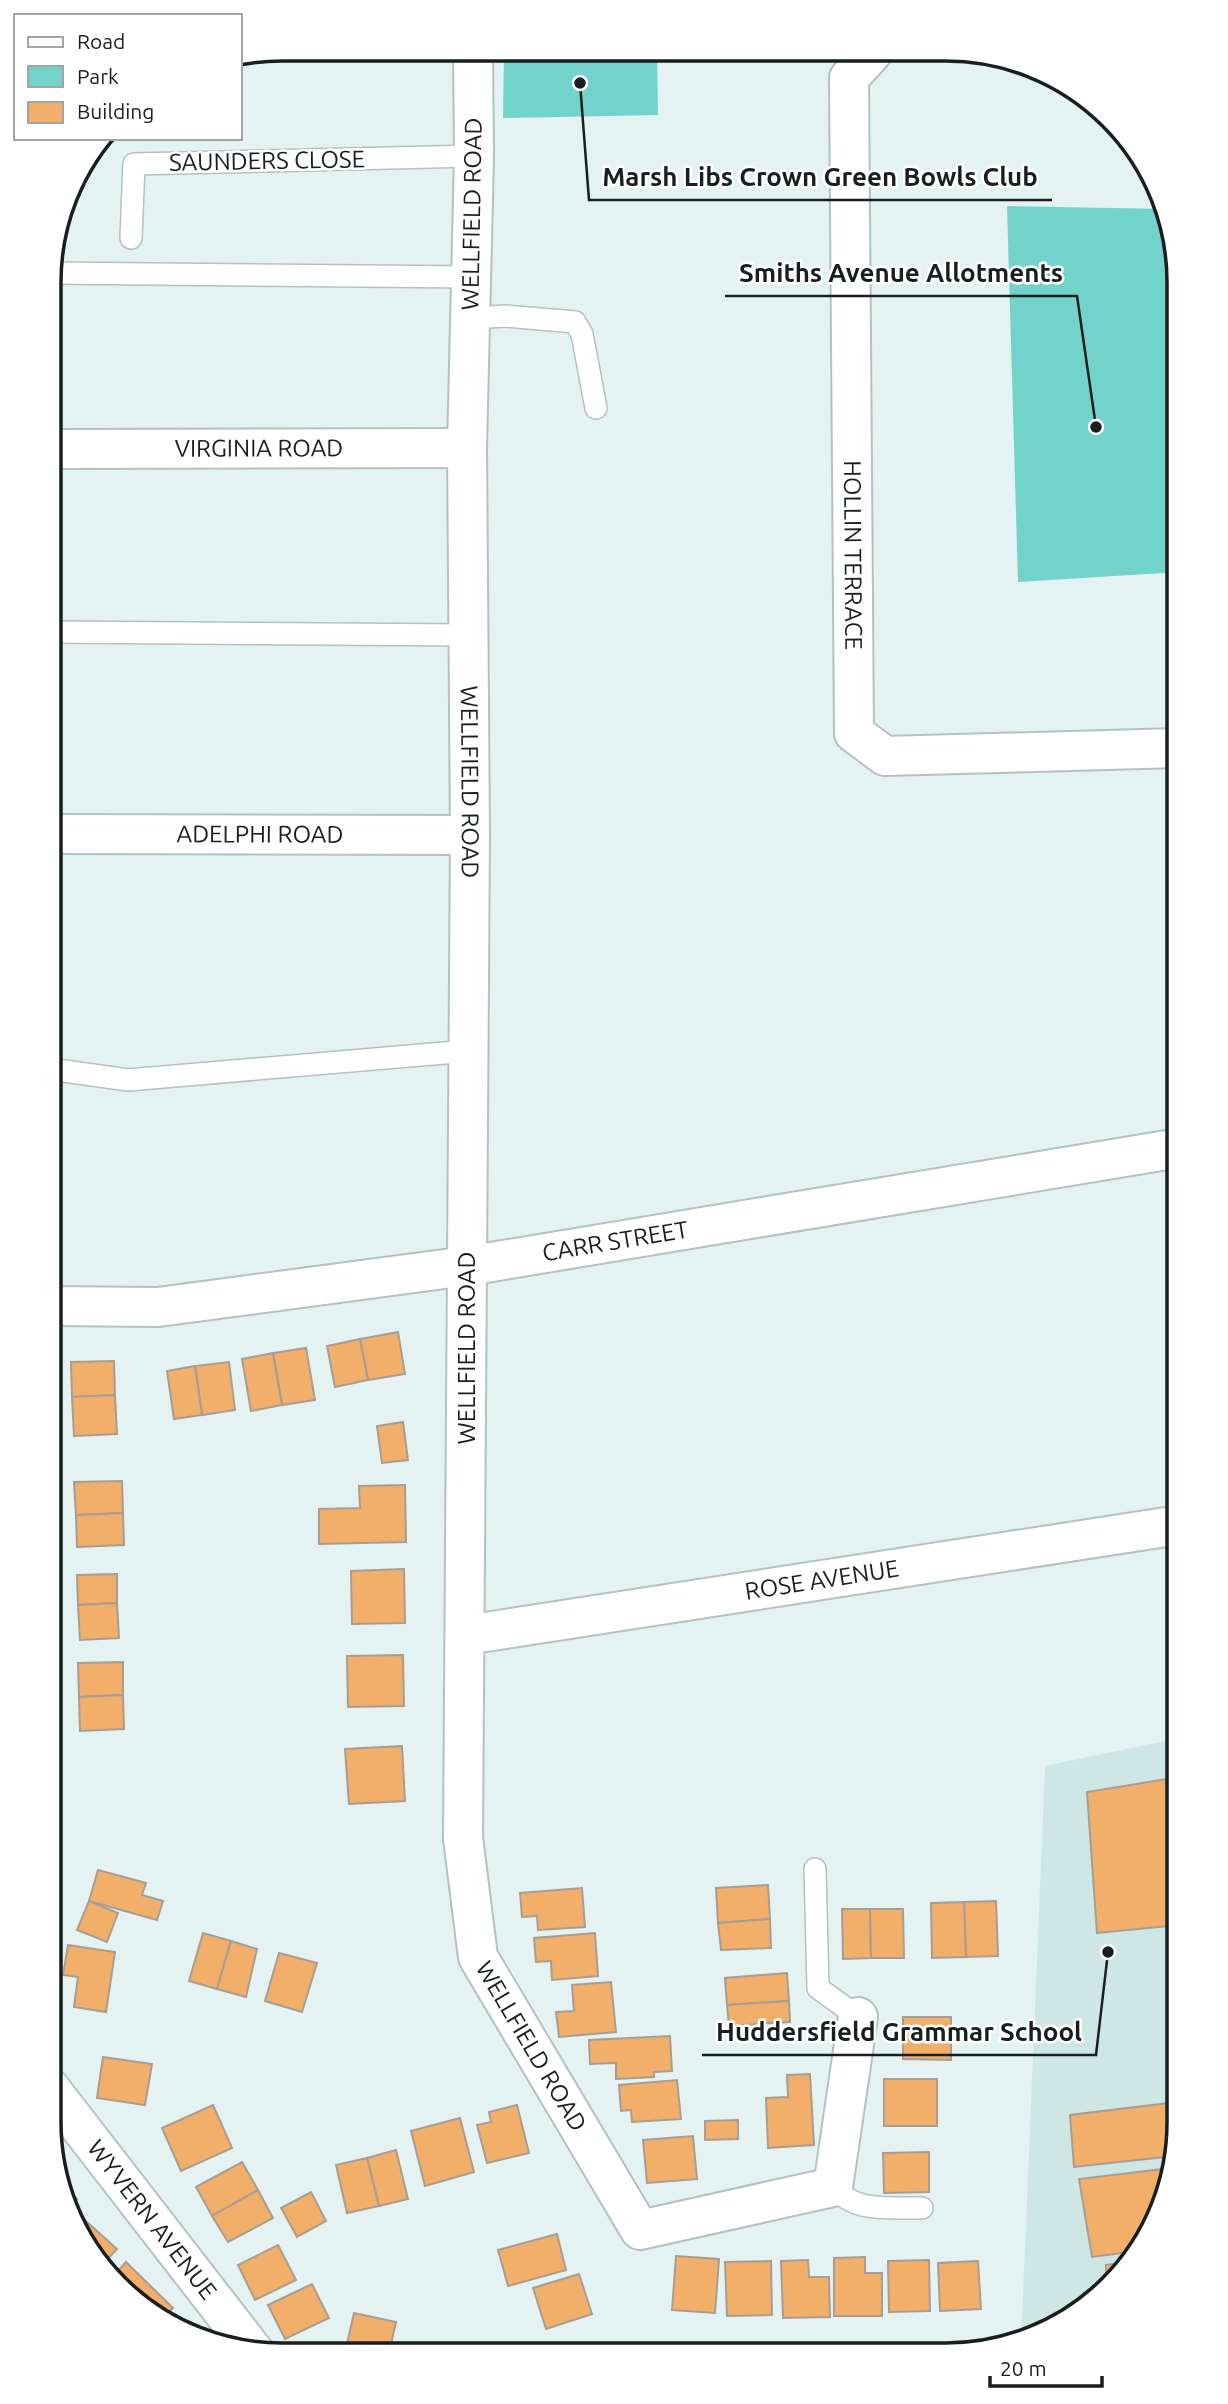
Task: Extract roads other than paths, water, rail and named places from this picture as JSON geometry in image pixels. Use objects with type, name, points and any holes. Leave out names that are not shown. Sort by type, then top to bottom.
[{"type":"street","name":"WELLFIELD ROAD","points":[[473,61],[474,156],[467,448],[470,835],[463,1838],[478,1956],[640,2230],[833,2188]]},
{"type":"street","name":"HOLLIN TERRACE","points":[[865,61],[849,78],[854,733],[885,756],[1167,748]]},
{"type":"street","name":"VIRGINIA ROAD","points":[[62,449],[467,448]]},
{"type":"street","name":"ADELPHI ROAD","points":[[62,834],[470,835]]},
{"type":"street","name":"CARR STREET","points":[[61,1306],[158,1307],[467,1266],[1167,1150]]},
{"type":"street","name":"ROSE AVENUE","points":[[466,1635],[1166,1527]]},
{"type":"street","points":[[833,2188],[858,2017]]},
{"type":"street","name":"WYVERN AVENUE","points":[[61,2103],[245,2340]]},
{"type":"lane","name":"SAUNDERS CLOSE","points":[[131,238],[134,164],[474,156]]},
{"type":"lane","points":[[62,273],[471,277]]},
{"type":"lane","points":[[470,318],[506,316],[575,322],[582,334],[596,408]]},
{"type":"lane","points":[[62,632],[468,635]]},
{"type":"lane","points":[[62,1071],[128,1080],[468,1051]]},
{"type":"lane","points":[[815,1869],[818,1988],[858,2017]]},
{"type":"lane","points":[[833,2188],[852,2204],[867,2207],[922,2208]]},
{"type":"place","name":"Marsh Libs Crown Green Bowls Club","points":[[580,83]]},
{"type":"place","name":"Smiths Avenue Allotments","points":[[1096,427]]},
{"type":"place","name":"Huddersfield Grammar School","points":[[1108,1952]]}]
